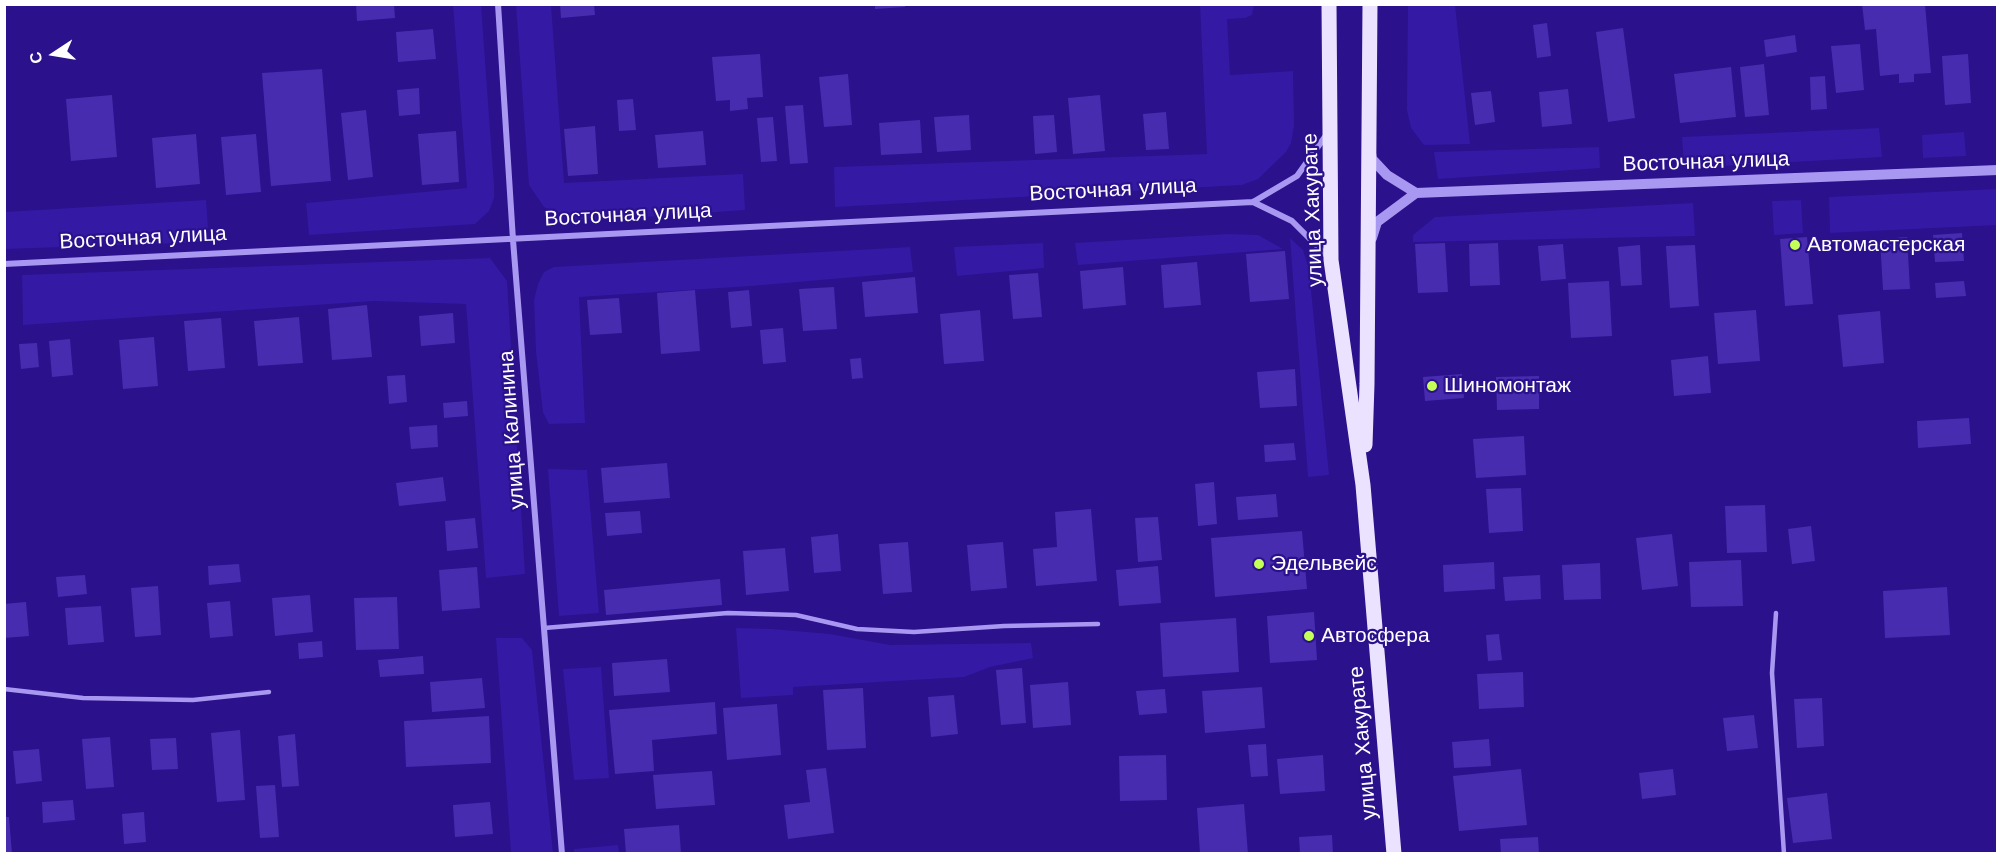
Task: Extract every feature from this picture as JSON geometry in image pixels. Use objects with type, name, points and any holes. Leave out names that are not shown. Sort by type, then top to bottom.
[{"type":"main road","name":"улица Хакурате","points":[[1329,4],[1331,260],[1363,485],[1394,854]]},
{"type":"main road","name":"улица Хакурате","points":[[1363,485],[1367,384],[1370,4]]},
{"type":"street","name":"улица Калинина","points":[[498,4],[513,240],[562,854]]},
{"type":"street","points":[[1253,202],[1297,176],[1331,129]]},
{"type":"street","points":[[1368,132],[1372,159],[1387,175],[1416,193],[1377,222],[1368,257]]},
{"type":"street","name":"Восточная улица","points":[[1416,193],[1998,170]]},
{"type":"street","name":"Восточная улица","points":[[4,264],[1253,202]]},
{"type":"street","points":[[1253,202],[1292,221],[1331,260]]},
{"type":"lane","points":[[544,628],[728,613],[796,615],[857,629],[914,632],[1004,626],[1098,624]]},
{"type":"lane","points":[[1776,613],[1772,673],[1784,854]]},
{"type":"lane","points":[[4,689],[83,698],[193,700],[269,692]]},
{"type":"shaded area","points":[[453,5],[481,5],[494,185],[494,198],[489,211],[475,224],[309,235],[306,203],[467,188]]},
{"type":"shaded area","points":[[516,5],[551,5],[564,183],[743,174],[745,210],[571,222],[544,207],[529,185]]},
{"type":"shaded area","points":[[1200,5],[1254,5],[1252,15],[1245,18],[1227,19],[1230,75],[1293,71],[1294,126],[1291,143],[1286,152],[1258,179],[1242,185],[835,207],[834,167],[1207,154]]},
{"type":"shaded area","points":[[1408,5],[1455,5],[1470,144],[1424,145],[1411,128],[1407,110]]},
{"type":"shaded area","points":[[1879,128],[1882,157],[1684,168],[1682,137]]},
{"type":"shaded area","points":[[1964,132],[1966,156],[1923,158],[1922,135]]},
{"type":"shaded area","points":[[1599,147],[1600,168],[1438,179],[1434,152]]},
{"type":"shaded area","points":[[1997,189],[1997,225],[1830,233],[1829,197]]},
{"type":"shaded area","points":[[206,200],[209,242],[5,249],[5,212]]},
{"type":"shaded area","points":[[1801,200],[1803,233],[1774,235],[1772,201]]},
{"type":"shaded area","points":[[1693,203],[1695,236],[1413,242],[1413,235],[1435,217]]},
{"type":"shaded area","points":[[1227,234],[1258,235],[1283,249],[1078,265],[1075,243]]},
{"type":"shaded area","points":[[1290,238],[1303,250],[1309,269],[1329,475],[1308,477]]},
{"type":"shaded area","points":[[1043,243],[1044,268],[957,276],[954,247]]},
{"type":"shaded area","points":[[910,247],[913,272],[751,286],[579,297],[585,423],[549,424],[543,412],[536,352],[534,300],[544,272],[554,267]]},
{"type":"shaded area","points":[[490,258],[507,281],[525,574],[486,578],[466,304],[374,301],[23,325],[22,275]]},
{"type":"shaded area","points":[[548,469],[587,470],[599,613],[559,616]]},
{"type":"shaded area","points":[[736,628],[830,634],[890,645],[1031,643],[1033,658],[990,667],[964,677],[793,687],[793,695],[741,698]]},
{"type":"shaded area","points":[[496,638],[522,638],[532,650],[553,853],[511,853]]},
{"type":"shaded area","points":[[601,667],[609,778],[574,780],[563,669]]},
{"type":"shaded area","points":[[618,845],[619,853],[574,853],[574,849]]},
{"type":"building","points":[[356,4],[394,4],[395,18],[357,21]]},
{"type":"building","points":[[560,4],[594,4],[595,15],[561,18]]},
{"type":"building","points":[[875,4],[905,4],[905,7],[875,9]]},
{"type":"building","points":[[1862,4],[1925,4],[1931,73],[1914,74],[1914,82],[1899,83],[1899,74],[1880,76],[1876,29],[1865,30]]},
{"type":"building","points":[[1547,23],[1551,56],[1537,58],[1533,25]]},
{"type":"building","points":[[1623,28],[1635,118],[1608,122],[1596,32]]},
{"type":"building","points":[[433,29],[436,59],[398,62],[396,32]]},
{"type":"building","points":[[1795,35],[1797,52],[1766,57],[1764,40]]},
{"type":"building","points":[[1860,44],[1864,90],[1836,93],[1831,46]]},
{"type":"building","points":[[760,54],[763,97],[747,98],[748,109],[730,111],[730,100],[716,101],[712,57]]},
{"type":"building","points":[[1968,54],[1971,103],[1945,105],[1942,56]]},
{"type":"building","points":[[1764,64],[1769,115],[1745,117],[1740,67]]},
{"type":"building","points":[[1731,67],[1736,117],[1680,123],[1674,74]]},
{"type":"building","points":[[322,69],[331,181],[271,186],[262,73]]},
{"type":"building","points":[[848,74],[852,125],[824,127],[819,77]]},
{"type":"building","points":[[1825,76],[1827,109],[1811,110],[1810,77]]},
{"type":"building","points":[[419,88],[420,114],[399,116],[397,90]]},
{"type":"building","points":[[1568,89],[1572,124],[1542,127],[1539,92]]},
{"type":"building","points":[[1491,91],[1495,122],[1475,125],[1471,93]]},
{"type":"building","points":[[112,95],[117,157],[71,161],[66,99]]},
{"type":"building","points":[[1100,95],[1105,151],[1073,154],[1068,98]]},
{"type":"building","points":[[633,99],[636,130],[619,131],[617,100]]},
{"type":"building","points":[[803,105],[808,163],[790,164],[785,106]]},
{"type":"building","points":[[366,110],[373,177],[348,180],[341,113]]},
{"type":"building","points":[[1166,112],[1169,149],[1146,150],[1143,114]]},
{"type":"building","points":[[969,115],[971,150],[937,152],[934,117]]},
{"type":"building","points":[[1054,115],[1057,152],[1035,154],[1033,116]]},
{"type":"building","points":[[773,117],[777,161],[761,162],[757,118]]},
{"type":"building","points":[[920,120],[922,153],[881,155],[879,123]]},
{"type":"building","points":[[595,126],[598,174],[568,176],[564,129]]},
{"type":"building","points":[[456,131],[459,182],[422,185],[418,134]]},
{"type":"building","points":[[703,131],[706,165],[658,168],[655,135]]},
{"type":"building","points":[[196,134],[200,184],[156,188],[152,138]]},
{"type":"building","points":[[256,134],[261,192],[226,195],[221,137]]},
{"type":"building","points":[[1962,233],[1964,261],[1935,262],[1933,235]]},
{"type":"building","points":[[1807,237],[1813,304],[1785,306],[1780,239]]},
{"type":"building","points":[[1907,237],[1910,289],[1883,290],[1880,239]]},
{"type":"building","points":[[1445,243],[1448,292],[1418,293],[1415,244]]},
{"type":"building","points":[[1498,243],[1500,285],[1470,286],[1469,244]]},
{"type":"building","points":[[1563,244],[1566,279],[1541,281],[1538,246]]},
{"type":"building","points":[[1640,245],[1642,285],[1621,286],[1618,247]]},
{"type":"building","points":[[1695,245],[1699,306],[1670,308],[1666,246]]},
{"type":"building","points":[[1285,251],[1289,299],[1250,302],[1246,254]]},
{"type":"building","points":[[1197,262],[1201,305],[1164,308],[1161,265]]},
{"type":"building","points":[[1123,267],[1126,305],[1083,309],[1080,271]]},
{"type":"building","points":[[1038,273],[1042,317],[1013,319],[1009,275]]},
{"type":"building","points":[[915,277],[918,313],[865,317],[862,282]]},
{"type":"building","points":[[1609,281],[1612,336],[1571,338],[1568,283]]},
{"type":"building","points":[[1964,281],[1966,296],[1936,298],[1935,283]]},
{"type":"building","points":[[834,287],[837,329],[803,331],[799,289]]},
{"type":"building","points":[[695,290],[700,351],[661,354],[657,293]]},
{"type":"building","points":[[749,290],[752,326],[731,328],[728,292]]},
{"type":"building","points":[[619,298],[622,333],[590,335],[587,300]]},
{"type":"building","points":[[367,305],[372,357],[332,360],[328,309]]},
{"type":"building","points":[[980,310],[984,361],[944,364],[940,314]]},
{"type":"building","points":[[1756,310],[1760,361],[1718,364],[1714,313]]},
{"type":"building","points":[[1880,311],[1884,363],[1843,367],[1838,315]]},
{"type":"building","points":[[453,313],[455,343],[421,346],[419,316]]},
{"type":"building","points":[[299,317],[303,363],[258,366],[254,321]]},
{"type":"building","points":[[221,318],[225,368],[188,371],[184,321]]},
{"type":"building","points":[[783,328],[786,362],[763,364],[760,330]]},
{"type":"building","points":[[154,337],[158,386],[123,389],[119,340]]},
{"type":"building","points":[[70,339],[73,375],[52,377],[49,341]]},
{"type":"building","points":[[37,343],[39,367],[21,369],[19,344]]},
{"type":"building","points":[[1708,356],[1711,393],[1674,396],[1671,360]]},
{"type":"building","points":[[861,358],[863,378],[852,379],[850,359]]},
{"type":"building","points":[[1295,369],[1297,406],[1260,408],[1257,372]]},
{"type":"building","points":[[1462,374],[1464,398],[1425,401],[1423,377]]},
{"type":"building","points":[[405,375],[407,402],[389,404],[387,376]]},
{"type":"building","points":[[1539,376],[1539,409],[1497,410],[1496,377]]},
{"type":"building","points":[[467,401],[468,416],[444,418],[443,403]]},
{"type":"building","points":[[1969,418],[1971,444],[1918,448],[1917,421]]},
{"type":"building","points":[[437,425],[438,447],[411,449],[409,427]]},
{"type":"building","points":[[1524,436],[1526,475],[1476,478],[1473,439]]},
{"type":"building","points":[[1294,443],[1296,460],[1265,462],[1264,445]]},
{"type":"building","points":[[667,463],[670,498],[604,503],[601,468]]},
{"type":"building","points":[[443,477],[446,501],[399,506],[396,483]]},
{"type":"building","points":[[1214,482],[1217,524],[1198,526],[1195,484]]},
{"type":"building","points":[[1521,488],[1523,531],[1489,533],[1486,489]]},
{"type":"building","points":[[1276,494],[1278,517],[1238,520],[1236,497]]},
{"type":"building","points":[[1765,505],[1767,552],[1727,553],[1725,506]]},
{"type":"building","points":[[1091,509],[1097,581],[1036,586],[1033,549],[1057,547],[1055,512]]},
{"type":"building","points":[[640,511],[642,533],[607,536],[605,513]]},
{"type":"building","points":[[1158,517],[1162,560],[1138,562],[1135,518]]},
{"type":"building","points":[[475,518],[478,548],[447,551],[445,521]]},
{"type":"building","points":[[1811,526],[1815,561],[1792,564],[1788,529]]},
{"type":"building","name":"Эдельвейс","points":[[1302,531],[1307,589],[1215,597],[1211,538]]},
{"type":"building","points":[[838,534],[841,571],[814,573],[811,537]]},
{"type":"building","points":[[1672,534],[1678,586],[1642,590],[1636,538]]},
{"type":"building","points":[[908,542],[912,592],[883,594],[879,544]]},
{"type":"building","points":[[1003,542],[1007,588],[971,591],[967,545]]},
{"type":"building","points":[[785,548],[789,591],[746,595],[743,551]]},
{"type":"building","points":[[1741,560],[1743,606],[1691,607],[1689,562]]},
{"type":"building","points":[[1494,562],[1495,589],[1444,592],[1443,565]]},
{"type":"building","points":[[1600,563],[1601,599],[1564,600],[1562,565]]},
{"type":"building","points":[[239,564],[241,582],[209,585],[208,566]]},
{"type":"building","points":[[1158,566],[1161,603],[1119,606],[1116,570]]},
{"type":"building","points":[[477,567],[480,608],[442,611],[439,570]]},
{"type":"building","points":[[85,575],[87,594],[58,597],[56,577]]},
{"type":"building","points":[[1540,575],[1541,599],[1505,601],[1503,577]]},
{"type":"building","points":[[720,579],[722,605],[606,615],[604,590]]},
{"type":"building","points":[[158,586],[161,635],[135,637],[131,588]]},
{"type":"building","points":[[1947,587],[1950,635],[1885,638],[1883,591]]},
{"type":"building","points":[[310,595],[313,632],[275,636],[272,598]]},
{"type":"building","points":[[397,597],[399,649],[356,650],[354,598]]},
{"type":"building","points":[[230,601],[233,636],[210,638],[207,603]]},
{"type":"building","points":[[26,602],[29,636],[4,638],[4,604]]},
{"type":"building","points":[[101,606],[104,642],[68,645],[65,608]]},
{"type":"building","points":[[1314,612],[1317,660],[1270,663],[1267,616]]},
{"type":"building","points":[[1236,618],[1239,672],[1163,677],[1160,623]]},
{"type":"building","points":[[1499,634],[1502,660],[1488,661],[1486,635]]},
{"type":"building","points":[[322,641],[323,657],[299,659],[298,643]]},
{"type":"building","points":[[423,656],[424,674],[380,677],[378,660]]},
{"type":"building","points":[[667,659],[670,692],[614,696],[612,663]]},
{"type":"building","points":[[1022,668],[1026,723],[1001,725],[996,670]]},
{"type":"building","points":[[1523,672],[1524,707],[1479,709],[1477,674]]},
{"type":"building","points":[[482,678],[485,708],[432,712],[430,682]]},
{"type":"building","points":[[1068,682],[1071,725],[1033,728],[1030,685]]},
{"type":"building","points":[[1262,687],[1265,728],[1205,733],[1202,691]]},
{"type":"building","points":[[863,688],[866,748],[827,750],[823,690]]},
{"type":"building","points":[[1165,689],[1167,713],[1139,715],[1136,691]]},
{"type":"building","points":[[954,695],[958,734],[931,737],[928,697]]},
{"type":"building","points":[[1822,698],[1824,746],[1797,748],[1794,699]]},
{"type":"building","points":[[715,702],[717,734],[652,740],[654,771],[615,774],[609,710]]},
{"type":"building","points":[[777,704],[781,755],[727,760],[723,708]]},
{"type":"building","points":[[1754,715],[1758,748],[1727,751],[1723,718]]},
{"type":"building","points":[[489,716],[491,763],[406,767],[404,721]]},
{"type":"building","points":[[240,730],[245,800],[217,802],[211,733]]},
{"type":"building","points":[[295,734],[299,786],[282,787],[278,736]]},
{"type":"building","points":[[110,737],[114,787],[86,789],[82,739]]},
{"type":"building","points":[[176,738],[178,769],[152,770],[150,739]]},
{"type":"building","points":[[1489,739],[1491,766],[1454,768],[1452,742]]},
{"type":"building","points":[[1266,744],[1268,776],[1251,777],[1248,745]]},
{"type":"building","points":[[39,749],[42,781],[16,784],[13,751]]},
{"type":"building","points":[[1166,755],[1167,800],[1120,801],[1119,756]]},
{"type":"building","points":[[1323,755],[1325,791],[1280,794],[1277,759]]},
{"type":"building","points":[[826,768],[834,833],[788,839],[784,805],[810,802],[806,770]]},
{"type":"building","points":[[1521,769],[1527,825],[1459,831],[1453,776]]},
{"type":"building","points":[[1673,769],[1676,795],[1642,799],[1639,773]]},
{"type":"building","points":[[712,771],[715,805],[656,809],[653,775]]},
{"type":"building","points":[[275,785],[279,837],[260,838],[256,786]]},
{"type":"building","points":[[1827,793],[1832,839],[1793,843],[1787,798]]},
{"type":"building","points":[[73,800],[75,820],[43,823],[42,802]]},
{"type":"building","points":[[490,802],[493,834],[455,837],[453,805]]},
{"type":"building","points":[[1244,804],[1248,854],[1200,854],[1197,808]]},
{"type":"building","points":[[144,812],[146,842],[124,844],[122,814]]},
{"type":"building","points":[[4,817],[9,817],[12,854],[4,854]]},
{"type":"building","points":[[679,825],[681,854],[626,854],[624,829]]},
{"type":"building","points":[[1332,835],[1333,854],[1300,854],[1299,837]]},
{"type":"building","points":[[1538,837],[1539,854],[1501,854],[1500,839]]},
{"type":"place","name":"Автомастерская","points":[[1795,245]]},
{"type":"place","name":"Шиномонтаж","points":[[1432,386]]},
{"type":"place","name":"Эдельвейс","points":[[1259,564]]},
{"type":"place","name":"Автосфера","points":[[1309,636]]}]
